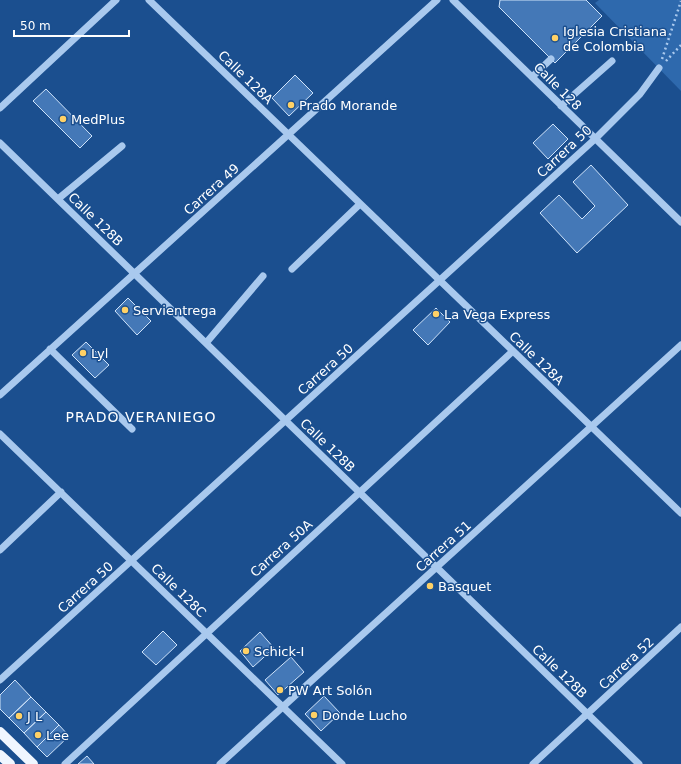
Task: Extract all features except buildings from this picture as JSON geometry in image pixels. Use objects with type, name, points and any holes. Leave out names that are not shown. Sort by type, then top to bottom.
[{"type":"main road","points":[[0,732],[33,764]]},
{"type":"main road","points":[[0,755],[10,764]]},
{"type":"street","points":[[0,108],[116,0]]},
{"type":"street","name":"Calle 128A","points":[[149,0],[681,513]]},
{"type":"street","name":"Carrera 49","points":[[0,395],[437,0]]},
{"type":"street","name":"Calle 128","points":[[453,0],[681,222]]},
{"type":"street","points":[[532,77],[551,59]]},
{"type":"street","points":[[561,106],[612,61]]},
{"type":"street","name":"Carrera 50","points":[[0,680],[595,139],[640,94],[658,68]]},
{"type":"street","name":"Calle 128B","points":[[0,143],[639,764]]},
{"type":"street","points":[[58,199],[122,146]]},
{"type":"street","points":[[292,269],[360,204]]},
{"type":"street","points":[[206,343],[263,276]]},
{"type":"street","name":"Carrera 51","points":[[220,764],[282,706],[681,345]]},
{"type":"street","points":[[50,349],[132,429]]},
{"type":"street","name":"Carrera 50A","points":[[65,764],[206,632],[513,351]]},
{"type":"street","name":"Calle 128C","points":[[0,434],[342,764]]},
{"type":"street","points":[[0,550],[61,492]]},
{"type":"street","name":"Carrera 52","points":[[533,764],[681,627]]},
{"type":"path","points":[[658,68],[681,1]]},
{"type":"path","points":[[658,68],[681,45]]},
{"type":"shaded area","points":[[599,0],[681,0],[681,91],[595,3]]},
{"type":"place","name":"Iglesia Cristiana de Colombia","points":[[555,38]]},
{"type":"place","name":"Prado Morande","points":[[291,105]]},
{"type":"place","name":"MedPlus","points":[[63,119]]},
{"type":"place","name":"Servientrega","points":[[125,310]]},
{"type":"place","name":"La Vega Express","points":[[436,314]]},
{"type":"place","name":"Lyl","points":[[83,353]]},
{"type":"place","name":"Basquet","points":[[430,586]]},
{"type":"place","name":"Schick-I","points":[[246,651]]},
{"type":"place","name":"PW Art Solón","points":[[280,690]]},
{"type":"place","name":"Donde Lucho","points":[[314,715]]},
{"type":"place","name":"J L","points":[[19,716]]},
{"type":"place","name":"Lee","points":[[38,735]]},
{"type":"district","name":"PRADO VERANIEGO","points":[[141,417]]}]
